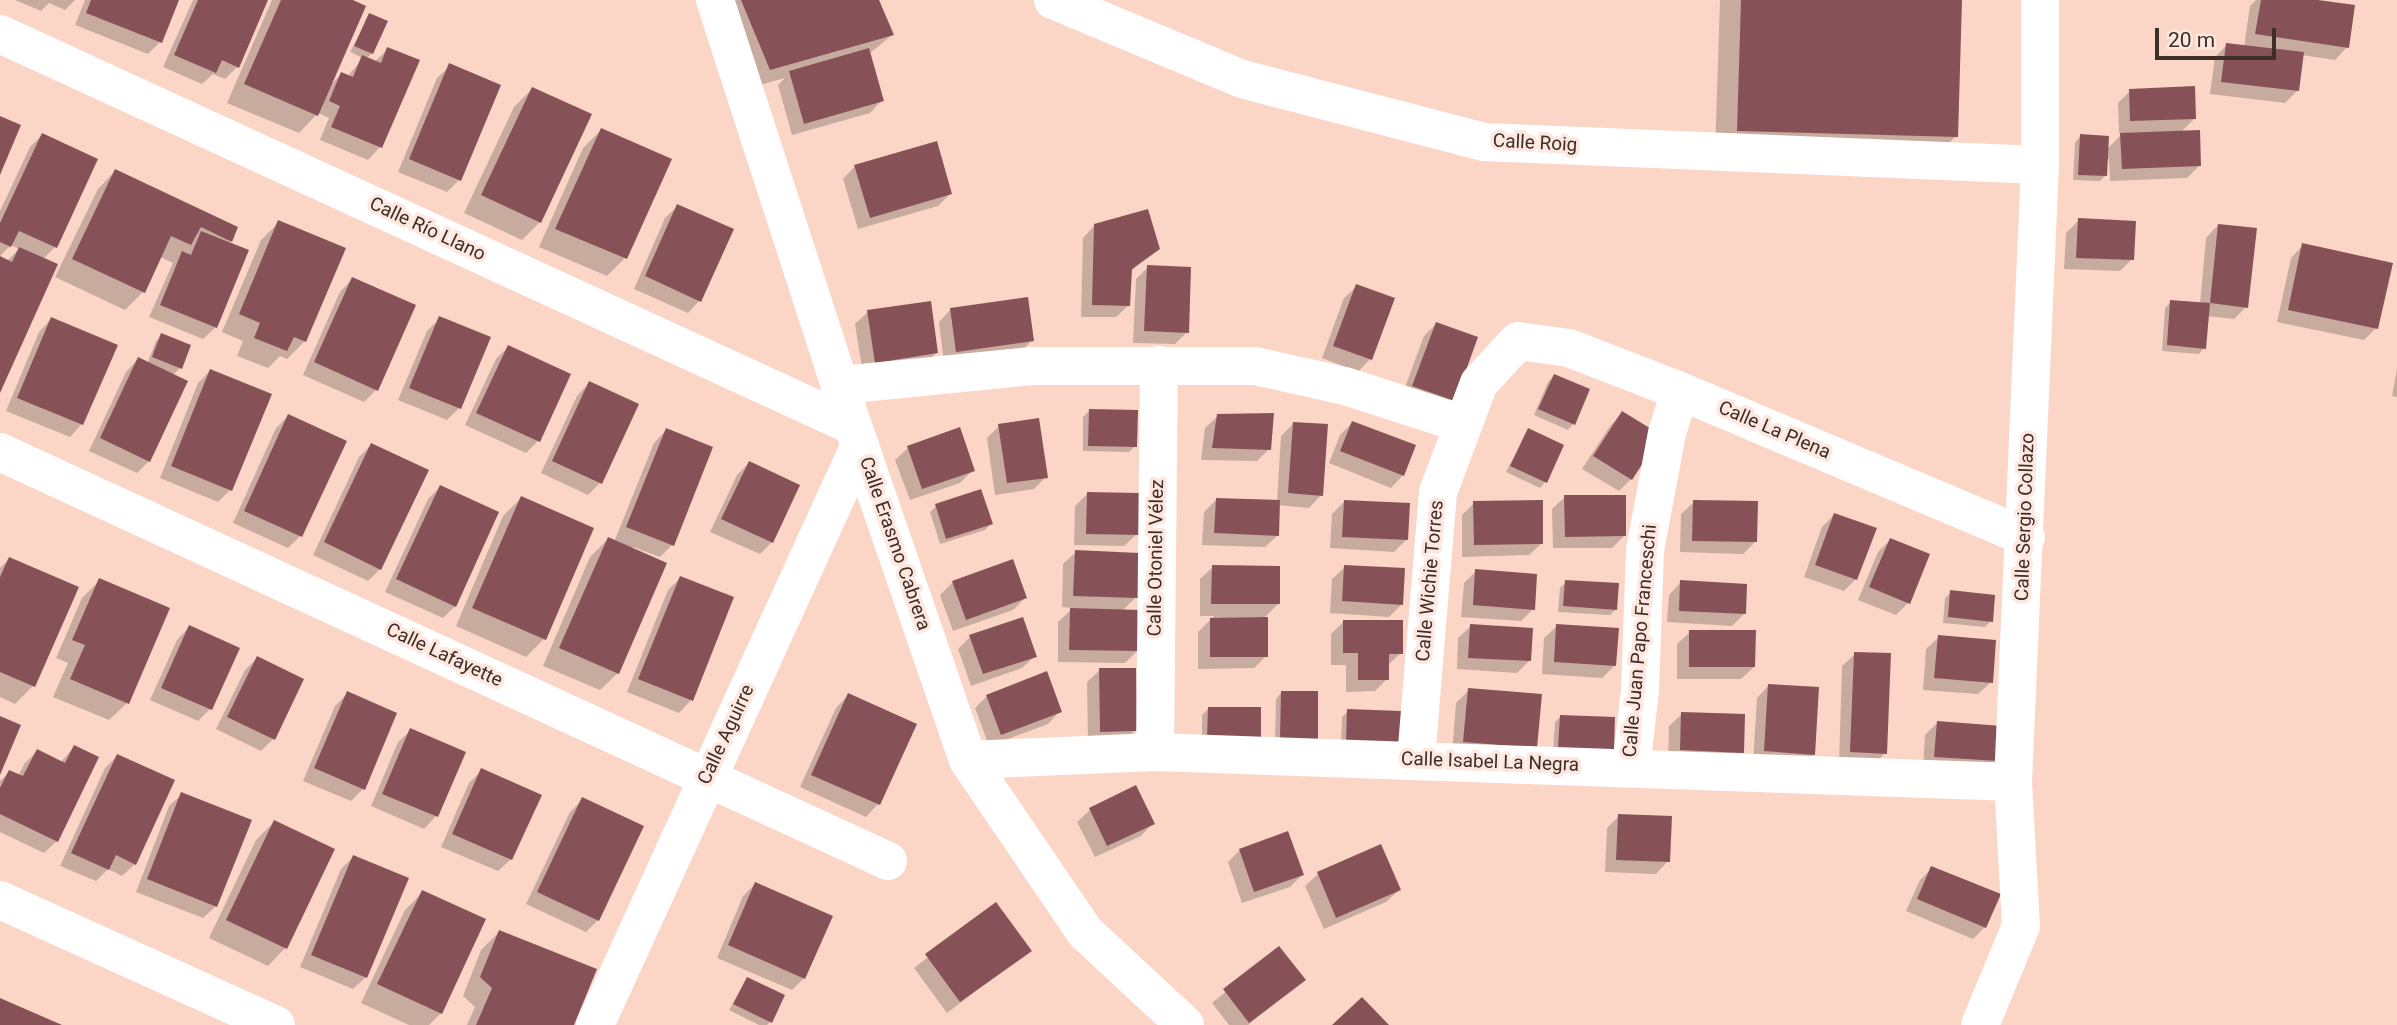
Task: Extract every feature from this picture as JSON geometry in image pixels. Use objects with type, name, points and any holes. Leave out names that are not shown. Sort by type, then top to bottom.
[{"type":"street","name":"Calle Erasmo Cabrera","points":[[715,0],[857,436],[968,760],[1085,932],[1185,1025]]},
{"type":"street","name":"Calle Roig","points":[[1053,0],[1242,79],[1484,142],[2040,165]]},
{"type":"street","name":"Calle Sergio Collazo","points":[[1980,1025],[2021,926],[2013,782],[2040,165],[2040,0]]},
{"type":"street","name":"Calle Río Llano","points":[[0,34],[857,436]]},
{"type":"street","name":"Calle La Plena","points":[[1518,341],[1569,348],[1680,391],[2025,537]]},
{"type":"street","name":"Calle Wichie Torres","points":[[1416,759],[1438,492],[1479,383],[1518,341]]},
{"type":"street","name":"Calle Otoniel Vélez","points":[[1155,752],[1159,365]]},
{"type":"street","points":[[842,386],[1032,366],[1255,366],[1345,386],[1463,424]]},
{"type":"street","name":"Calle Juan Papo Franceschi","points":[[1630,768],[1640,690],[1646,550],[1667,433],[1680,391]]},
{"type":"street","name":"Calle Aguirre","points":[[595,1025],[708,777],[857,436]]},
{"type":"street","name":"Calle Lafayette","points":[[0,452],[888,860]]},
{"type":"street","name":"Calle Isabel La Negra","points":[[968,760],[1155,752],[1416,759],[2013,782]]},
{"type":"street","points":[[0,900],[276,1025]]},
{"type":"building","points":[[91,0],[179,0],[162,43],[86,13]]},
{"type":"building","points":[[198,0],[268,0],[239,68],[222,60],[216,73],[174,55]]},
{"type":"building","points":[[281,0],[353,0],[366,6],[318,116],[244,84]]},
{"type":"building","points":[[741,0],[879,0],[894,35],[770,70]]},
{"type":"building","points":[[1741,0],[1962,0],[1958,137],[1737,131]]},
{"type":"building","points":[[2261,0],[2318,0],[2355,5],[2349,48],[2255,34]]},
{"type":"building","points":[[369,13],[388,21],[373,54],[354,46]]},
{"type":"building","points":[[2226,43],[2304,52],[2299,91],[2221,82]]},
{"type":"building","points":[[387,47],[420,60],[382,148],[331,127],[340,106],[329,101],[341,72],[353,77],[362,55],[381,63]]},
{"type":"building","points":[[869,48],[884,101],[804,124],[789,71]]},
{"type":"building","points":[[449,63],[501,85],[461,181],[409,159]]},
{"type":"building","points":[[2195,86],[2196,119],[2130,121],[2129,89]]},
{"type":"building","points":[[532,87],[592,114],[541,223],[481,195]]},
{"type":"building","points":[[0,116],[21,125],[0,175]]},
{"type":"building","points":[[601,128],[672,159],[627,259],[555,229]]},
{"type":"building","points":[[2200,130],[2201,166],[2122,169],[2120,133]]},
{"type":"building","points":[[42,133],[98,159],[57,248],[19,231],[11,247],[0,242],[0,223]]},
{"type":"building","points":[[2080,134],[2109,136],[2107,176],[2078,175]]},
{"type":"building","points":[[937,141],[952,194],[870,218],[854,165]]},
{"type":"building","points":[[115,169],[238,227],[232,242],[201,227],[191,245],[171,236],[145,293],[72,259]]},
{"type":"building","points":[[677,204],[734,229],[701,302],[645,276]]},
{"type":"building","points":[[1148,209],[1160,249],[1132,269],[1130,306],[1092,305],[1094,224]]},
{"type":"building","points":[[2078,218],[2136,221],[2134,260],[2076,258]]},
{"type":"building","points":[[278,220],[346,248],[306,342],[294,337],[287,351],[254,338],[260,323],[239,314]]},
{"type":"building","points":[[2218,224],[2257,228],[2248,308],[2210,303]]},
{"type":"building","points":[[201,231],[249,250],[217,328],[160,305],[182,251],[191,255]]},
{"type":"building","points":[[2302,243],[2393,263],[2378,329],[2288,310]]},
{"type":"building","points":[[19,247],[58,264],[0,393],[0,256],[12,262]]},
{"type":"building","points":[[1147,265],[1191,267],[1189,333],[1144,331]]},
{"type":"building","points":[[352,277],[416,305],[378,391],[314,362]]},
{"type":"building","points":[[1356,284],[1395,298],[1372,360],[1333,346]]},
{"type":"building","points":[[1028,297],[1034,341],[956,352],[950,308]]},
{"type":"building","points":[[2170,300],[2210,303],[2206,349],[2167,345]]},
{"type":"building","points":[[931,301],[938,353],[875,363],[867,310]]},
{"type":"building","points":[[439,316],[491,337],[461,409],[409,388]]},
{"type":"building","points":[[51,317],[118,345],[83,425],[17,398]]},
{"type":"building","points":[[1436,322],[1478,337],[1455,401],[1412,386]]},
{"type":"building","points":[[161,333],[191,345],[182,369],[152,357]]},
{"type":"building","points":[[508,345],[571,374],[540,442],[476,413]]},
{"type":"building","points":[[138,357],[188,381],[150,462],[100,438]]},
{"type":"building","points":[[210,369],[272,394],[232,491],[171,466]]},
{"type":"building","points":[[1554,374],[1590,389],[1575,425],[1538,409]]},
{"type":"building","points":[[589,381],[639,404],[602,484],[552,461]]},
{"type":"building","points":[[1089,409],[1138,410],[1137,447],[1088,446]]},
{"type":"building","points":[[1622,411],[1661,435],[1632,480],[1593,456]]},
{"type":"building","points":[[1274,413],[1271,450],[1212,448],[1217,414]]},
{"type":"building","points":[[288,414],[347,441],[302,537],[244,511]]},
{"type":"building","points":[[1039,418],[1048,478],[1007,483],[998,424]]},
{"type":"building","points":[[1352,421],[1416,445],[1404,476],[1340,451]]},
{"type":"building","points":[[1293,422],[1328,424],[1323,496],[1288,493]]},
{"type":"building","points":[[960,427],[975,471],[922,489],[907,446]]},
{"type":"building","points":[[666,428],[713,447],[674,546],[626,527]]},
{"type":"building","points":[[1528,428],[1564,445],[1547,483],[1510,466]]},
{"type":"building","points":[[371,443],[429,470],[381,570],[324,542]]},
{"type":"building","points":[[749,461],[800,485],[773,543],[721,519]]},
{"type":"building","points":[[440,485],[499,512],[456,607],[396,579]]},
{"type":"building","points":[[981,489],[993,524],[946,539],[935,504]]},
{"type":"building","points":[[1087,492],[1139,493],[1139,535],[1086,534]]},
{"type":"building","points":[[1564,495],[1626,495],[1626,536],[1565,537]]},
{"type":"building","points":[[521,496],[594,528],[546,640],[472,608]]},
{"type":"building","points":[[1216,498],[1280,500],[1279,536],[1214,533]]},
{"type":"building","points":[[1344,500],[1410,503],[1408,540],[1342,537]]},
{"type":"building","points":[[1543,500],[1543,544],[1474,545],[1473,501]]},
{"type":"building","points":[[1693,500],[1758,501],[1757,542],[1692,541]]},
{"type":"building","points":[[1834,513],[1877,528],[1857,580],[1815,565]]},
{"type":"building","points":[[608,537],[667,563],[619,674],[559,648]]},
{"type":"building","points":[[1890,538],[1930,554],[1910,604],[1869,587]]},
{"type":"building","points":[[1075,550],[1139,553],[1138,598],[1073,596]]},
{"type":"building","points":[[9,557],[79,587],[35,687],[0,672],[0,577]]},
{"type":"building","points":[[1013,559],[1027,598],[966,620],[952,581]]},
{"type":"building","points":[[1212,565],[1280,566],[1280,604],[1211,604]]},
{"type":"building","points":[[1344,565],[1405,568],[1403,605],[1342,601]]},
{"type":"building","points":[[1475,569],[1537,574],[1535,610],[1473,605]]},
{"type":"building","points":[[680,576],[734,597],[693,701],[638,679]]},
{"type":"building","points":[[99,578],[170,608],[129,704],[70,679],[85,645],[72,640]]},
{"type":"building","points":[[1565,580],[1619,583],[1617,610],[1563,606]]},
{"type":"building","points":[[1680,580],[1747,584],[1746,614],[1679,611]]},
{"type":"building","points":[[1950,590],[1995,595],[1993,622],[1948,617]]},
{"type":"building","points":[[1070,608],[1141,610],[1139,651],[1069,650]]},
{"type":"building","points":[[1023,617],[1037,657],[983,674],[969,635]]},
{"type":"building","points":[[1268,617],[1268,657],[1210,657],[1210,618]]},
{"type":"building","points":[[1343,620],[1403,620],[1403,654],[1389,654],[1389,680],[1358,680],[1358,653],[1343,653]]},
{"type":"building","points":[[1470,624],[1533,628],[1531,661],[1468,658]]},
{"type":"building","points":[[1556,624],[1619,628],[1616,666],[1554,662]]},
{"type":"building","points":[[189,625],[240,648],[212,710],[161,688]]},
{"type":"building","points":[[1689,630],[1756,630],[1755,667],[1689,667]]},
{"type":"building","points":[[1938,635],[1996,640],[1993,683],[1934,678]]},
{"type":"building","points":[[1854,652],[1891,653],[1887,754],[1850,752]]},
{"type":"building","points":[[257,656],[304,679],[275,740],[227,717]]},
{"type":"building","points":[[1099,668],[1136,668],[1137,731],[1100,732]]},
{"type":"building","points":[[1047,671],[1062,712],[1001,735],[986,695]]},
{"type":"building","points":[[1768,684],[1819,687],[1815,755],[1764,751]]},
{"type":"building","points":[[1468,688],[1542,694],[1537,748],[1463,742]]},
{"type":"building","points":[[347,691],[397,713],[365,790],[314,768]]},
{"type":"building","points":[[1281,691],[1318,691],[1318,739],[1280,739]]},
{"type":"building","points":[[848,693],[917,724],[880,805],[811,775]]},
{"type":"building","points":[[1208,707],[1261,707],[1261,738],[1207,738]]},
{"type":"building","points":[[1347,709],[1401,711],[1401,743],[1346,742]]},
{"type":"building","points":[[1681,712],[1745,714],[1744,753],[1680,750]]},
{"type":"building","points":[[1560,715],[1615,717],[1614,750],[1558,748]]},
{"type":"building","points":[[0,716],[21,725],[0,775]]},
{"type":"building","points":[[1937,721],[2002,726],[1999,761],[1934,757]]},
{"type":"building","points":[[410,728],[466,752],[438,817],[382,794]]},
{"type":"building","points":[[74,745],[99,757],[58,842],[0,814],[0,788],[9,770],[23,776],[37,749],[65,763]]},
{"type":"building","points":[[117,754],[175,780],[136,865],[116,855],[109,870],[71,853]]},
{"type":"building","points":[[481,768],[542,795],[512,860],[452,834]]},
{"type":"building","points":[[1136,785],[1155,824],[1107,846],[1089,808]]},
{"type":"building","points":[[181,792],[252,820],[217,907],[147,879]]},
{"type":"building","points":[[582,797],[644,826],[599,921],[537,892]]},
{"type":"building","points":[[1618,814],[1672,816],[1670,862],[1616,860]]},
{"type":"building","points":[[274,820],[335,849],[287,949],[226,920]]},
{"type":"building","points":[[1288,831],[1304,875],[1254,892],[1239,849]]},
{"type":"building","points":[[1381,844],[1401,890],[1336,918],[1317,872]]},
{"type":"building","points":[[353,855],[409,878],[367,978],[311,955]]},
{"type":"building","points":[[1931,866],[2001,894],[1986,928],[1917,899]]},
{"type":"building","points":[[755,882],[833,916],[805,979],[728,945]]},
{"type":"building","points":[[422,890],[486,919],[442,1014],[377,984]]},
{"type":"building","points":[[996,902],[1032,951],[960,1002],[925,954]]},
{"type":"building","points":[[499,930],[597,969],[574,1025],[476,1025],[492,988],[480,977]]},
{"type":"building","points":[[1279,946],[1306,980],[1249,1023],[1223,989]]},
{"type":"building","points":[[747,977],[785,995],[772,1023],[733,1004]]},
{"type":"building","points":[[1362,997],[1389,1025],[1332,1025]]},
{"type":"building","points":[[0,998],[62,1025],[0,1025]]}]
